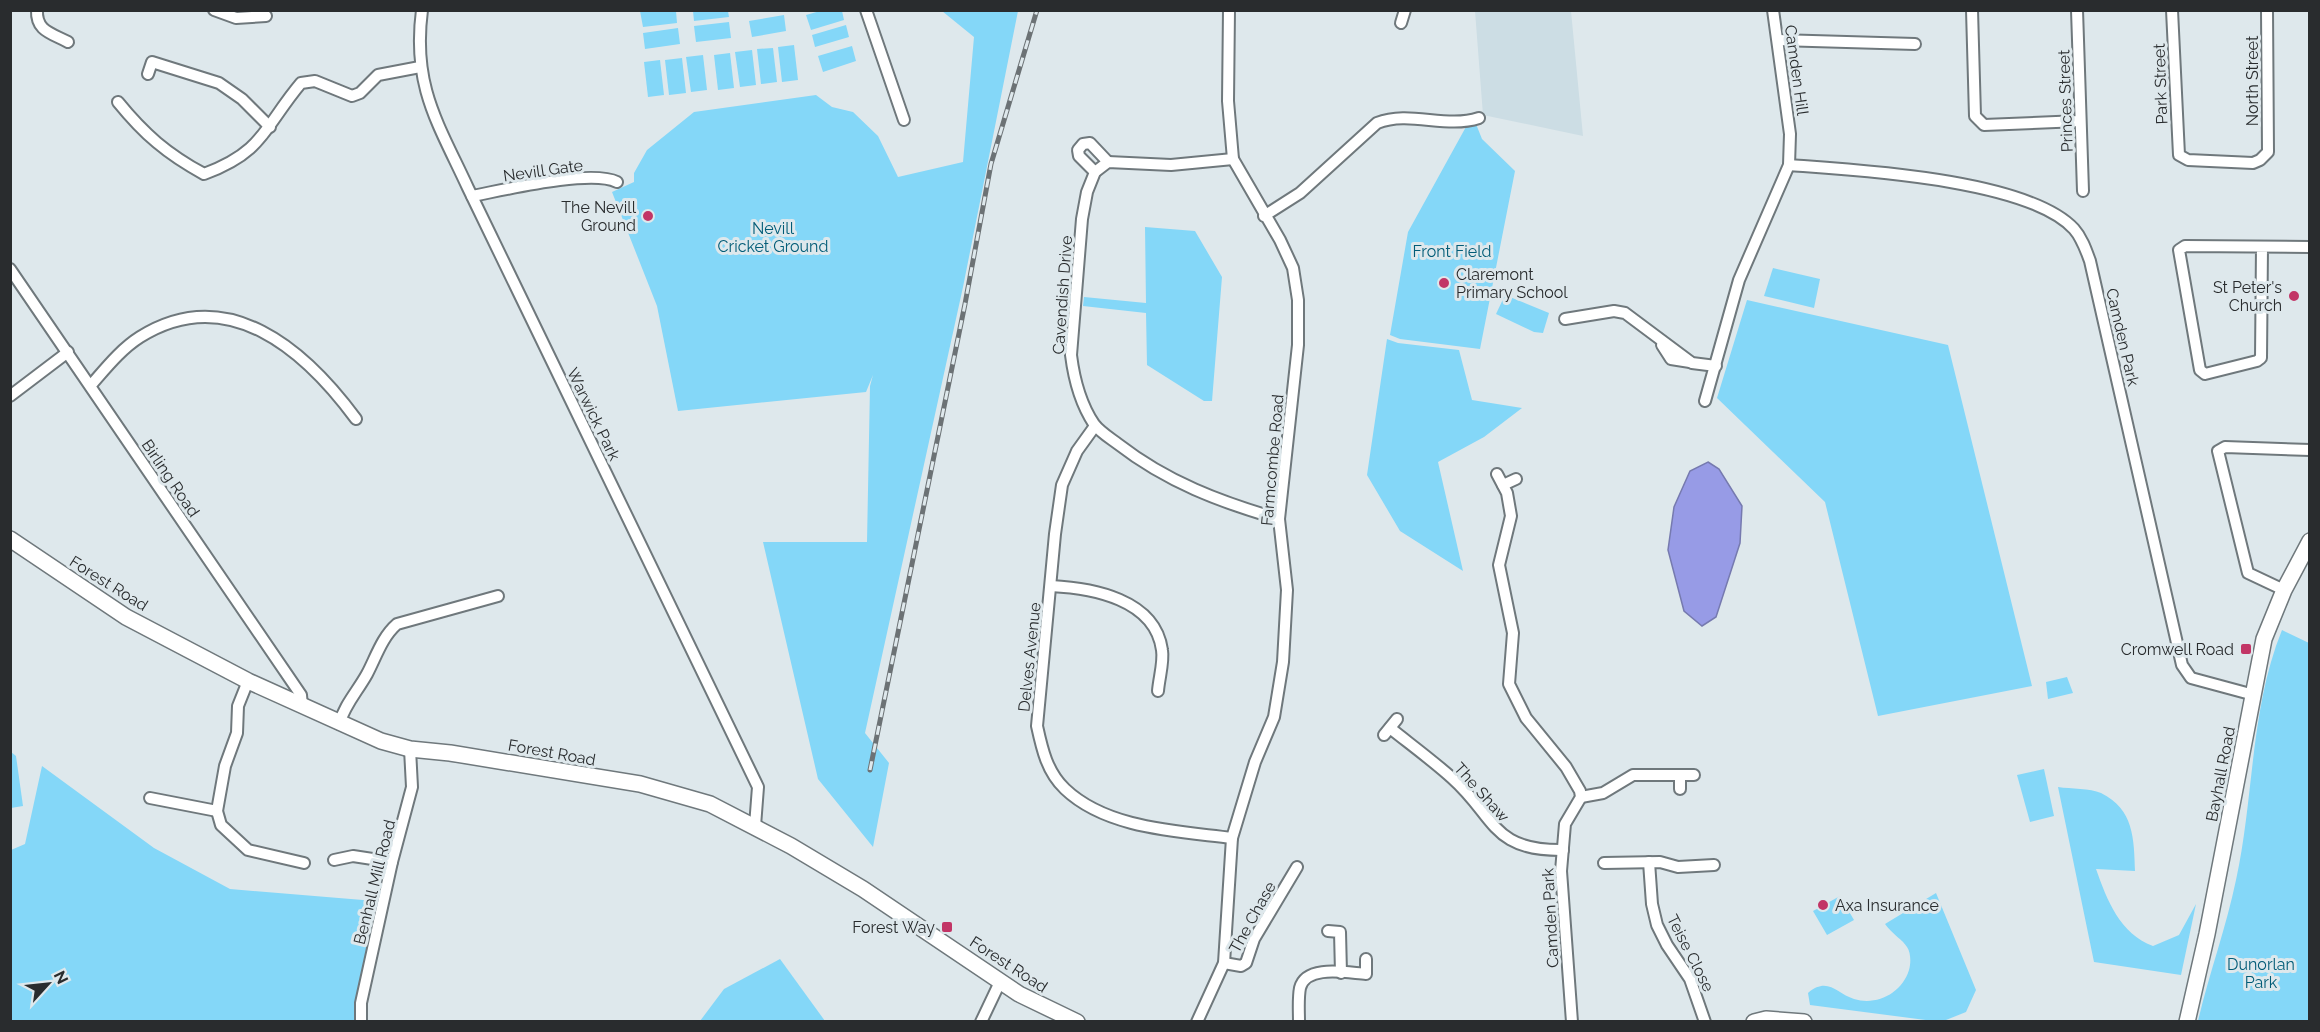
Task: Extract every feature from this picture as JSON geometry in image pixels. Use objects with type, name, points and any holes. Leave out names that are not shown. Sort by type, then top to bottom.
[{"type":"street","points":[[37,10],[36,21],[41,28],[68,42]]},
{"type":"street","points":[[214,10],[236,18],[266,16]]},
{"type":"street","name":"Warwick Park","points":[[422,10],[420,67],[424,90],[472,196],[758,787],[754,826]]},
{"type":"street","points":[[867,10],[904,120]]},
{"type":"street","name":"Farmcombe Road","points":[[1197,1022],[1224,963],[1232,838],[1255,762],[1274,717],[1282,662],[1287,590],[1279,519],[1298,345],[1298,300],[1293,268],[1280,240],[1233,159],[1228,90],[1229,10]]},
{"type":"street","points":[[1401,23],[1406,10]]},
{"type":"street","name":"Camden Hill","points":[[1773,10],[1790,134],[1789,165]]},
{"type":"street","points":[[1972,10],[1975,116],[1984,125],[2080,121]]},
{"type":"street","name":"Princes Street","points":[[2077,10],[2083,191]]},
{"type":"street","name":"Park Street","points":[[2172,10],[2179,155],[2188,160],[2253,163],[2268,152]]},
{"type":"street","name":"North Street","points":[[2267,10],[2268,152]]},
{"type":"street","points":[[1778,40],[1915,45]]},
{"type":"street","points":[[148,74],[152,62],[219,83],[243,99],[270,127]]},
{"type":"street","points":[[118,102],[144,134],[203,179],[247,153],[270,127],[301,83],[315,81],[352,96],[360,93],[378,75],[420,67]]},
{"type":"street","points":[[1264,216],[1300,193],[1377,123],[1393,117],[1464,123],[1479,118]]},
{"type":"street","points":[[1108,162],[1090,143],[1083,144],[1078,150],[1079,156],[1095,172],[1108,162],[1171,165],[1233,159]]},
{"type":"street","points":[[1705,401],[1739,280],[1789,165]]},
{"type":"street","name":"Camden Park","points":[[1789,165],[1902,174],[1956,183],[2019,199],[2053,213],[2073,228],[2090,261],[2182,665],[2191,678],[2254,694]]},
{"type":"street","name":"Cavendish Drive","points":[[1095,172],[1087,192],[1082,219],[1071,355],[1079,393],[1095,426],[1142,462],[1190,489],[1279,519]]},
{"type":"street","name":"Nevill Gate","points":[[472,196],[607,177],[617,182]]},
{"type":"street","points":[[2262,247],[2261,358],[2258,361],[2205,374],[2200,369],[2180,250],[2185,246],[2310,247]]},
{"type":"street","name":"Birling Road","points":[[10,269],[301,695],[302,705]]},
{"type":"street","points":[[1565,319],[1614,311],[1625,313],[1656,338],[1671,359],[1716,366]]},
{"type":"street","points":[[91,385],[139,338],[186,318],[216,316],[251,324],[278,341],[325,380],[357,419]]},
{"type":"street","points":[[10,396],[68,352]]},
{"type":"street","name":"Delves Avenue","points":[[1095,426],[1077,451],[1062,485],[1037,726],[1047,764],[1063,788],[1080,801],[1110,817],[1172,830],[1232,838]]},
{"type":"street","points":[[2284,590],[2248,573],[2218,451],[2225,447],[2310,450]]},
{"type":"street","points":[[1497,474],[1503,485],[1511,516],[1499,565],[1513,633],[1509,684],[1527,718],[1574,778],[1581,797],[1603,793],[1633,775],[1694,776]]},
{"type":"street","points":[[1503,485],[1516,479]]},
{"type":"street","name":"Forest Road","points":[[10,540],[98,601],[248,681],[339,724],[410,749],[450,753],[640,784],[710,804],[754,826],[863,889],[1000,982],[1038,1005],[1077,1022]]},
{"type":"street","name":"Bayhall Road","points":[[2187,1022],[2264,639],[2284,590],[2310,541]]},
{"type":"street","points":[[1051,586],[1084,588],[1134,606],[1152,624],[1162,650],[1158,691]]},
{"type":"street","points":[[339,724],[345,705],[365,676],[389,631],[397,624],[498,596]]},
{"type":"street","points":[[248,681],[238,706],[237,733],[225,766],[217,811],[221,825],[248,850],[304,863]]},
{"type":"street","name":"The Shaw","points":[[1391,727],[1452,778],[1498,833],[1525,846],[1563,850]]},
{"type":"street","name":"Benhall Mill Road","points":[[361,1022],[361,1003],[392,862],[412,787],[410,749]]},
{"type":"street","points":[[1680,776],[1680,789]]},
{"type":"street","name":"Camden Park","points":[[1572,1022],[1562,902],[1563,850],[1565,824],[1581,797]]},
{"type":"street","points":[[150,798],[217,811]]},
{"type":"street","points":[[334,860],[353,856],[392,862]]},
{"type":"street","points":[[1604,863],[1649,862],[1678,867],[1714,864]]},
{"type":"street","name":"Teise Close","points":[[1649,862],[1652,904],[1657,925],[1666,945],[1690,979],[1706,1022]]},
{"type":"street","name":"The Chase","points":[[1224,963],[1242,966],[1246,963],[1254,939],[1298,867]]},
{"type":"street","points":[[1328,931],[1340,932],[1341,973]]},
{"type":"street","points":[[1299,1022],[1300,986],[1307,977],[1317,973],[1366,974],[1365,959]]},
{"type":"street","points":[[981,1022],[1000,982]]},
{"type":"street","points":[[1754,1022],[1804,1022]]},
{"type":"shaded area","points":[[1475,11],[1571,11],[1583,136],[1483,115]]},
{"type":"shaded area","points":[[1708,462],[1719,469],[1742,506],[1740,543],[1716,617],[1702,626],[1684,611],[1668,550],[1674,507],[1690,471]]},
{"type":"green space","points":[[640,11],[676,11],[677,23],[643,27]]},
{"type":"green space","points":[[693,11],[728,11],[729,17],[694,21]]},
{"type":"green space","points":[[820,11],[842,11],[844,20],[811,30],[806,15]]},
{"type":"green space","name":"Nevill Cricket Ground","points":[[942,11],[1018,11],[963,287],[865,733],[889,763],[873,847],[818,779],[763,542],[867,542],[870,386],[873,375],[866,392],[678,411],[657,306],[612,192],[634,182],[634,173],[647,150],[694,112],[816,95],[832,107],[853,112],[878,136],[898,177],[963,162],[974,37]]},
{"type":"green space","points":[[784,15],[786,31],[752,37],[749,21]]},
{"type":"green space","points":[[729,22],[731,38],[696,42],[694,26]]},
{"type":"green space","points":[[846,25],[849,37],[815,47],[812,35]]},
{"type":"green space","points":[[678,28],[680,44],[645,49],[643,33]]},
{"type":"green space","points":[[794,45],[798,80],[782,82],[778,47]]},
{"type":"green space","points":[[852,46],[856,61],[823,72],[818,56]]},
{"type":"green space","points":[[773,48],[777,82],[761,84],[757,49]]},
{"type":"green space","points":[[752,50],[756,85],[740,87],[735,52]]},
{"type":"green space","points":[[730,53],[734,88],[718,90],[714,55]]},
{"type":"green space","points":[[703,55],[707,90],[691,92],[686,57]]},
{"type":"green space","points":[[682,58],[686,93],[669,95],[665,60]]},
{"type":"green space","points":[[660,60],[664,95],[648,97],[644,62]]},
{"type":"green space","name":"Front Field","points":[[1476,124],[1482,139],[1515,171],[1480,349],[1400,339],[1390,335],[1408,232],[1467,125]]},
{"type":"green space","points":[[1145,227],[1195,231],[1222,277],[1212,401],[1204,401],[1147,365],[1146,313],[1083,306],[1084,297],[1146,303]]},
{"type":"green space","points":[[1773,268],[1820,279],[1814,308],[1764,296]]},
{"type":"green space","points":[[1505,295],[1549,313],[1543,333],[1534,332],[1496,314]]},
{"type":"green space","points":[[1747,300],[1948,345],[2032,686],[1878,716],[1825,502],[1717,398]]},
{"type":"green space","points":[[1387,339],[1398,343],[1459,350],[1472,400],[1522,408],[1484,437],[1438,462],[1463,571],[1400,531],[1367,475]]},
{"type":"green space","name":"Dunorlan Park","points":[[2282,630],[2309,643],[2309,1021],[2198,1021],[2236,880],[2258,722],[2272,660]]},
{"type":"green space","points":[[2067,677],[2073,693],[2048,699],[2046,682]]},
{"type":"green space","points":[[11,752],[16,756],[23,806],[11,808]]},
{"type":"green space","points":[[42,766],[154,848],[230,889],[375,901],[358,993],[356,1021],[11,1022],[11,850],[25,844]]},
{"type":"green space","points":[[2044,769],[2054,816],[2030,822],[2017,775]]},
{"type":"green space","points":[[2058,787],[2097,791],[2112,800],[2126,816],[2133,836],[2135,871],[2096,869],[2116,915],[2132,933],[2153,946],[2179,935],[2196,904],[2181,975],[2094,962]]},
{"type":"green space","points":[[1936,893],[1976,990],[1966,1012],[1941,1022],[1810,1005],[1808,993],[1821,986],[1827,986],[1848,997],[1863,1001],[1880,999],[1895,991],[1906,978],[1910,967],[1910,955],[1905,944],[1885,924]]},
{"type":"green space","points":[[1840,896],[1854,920],[1827,935],[1813,911]]},
{"type":"green space","points":[[780,959],[825,1021],[700,1021],[724,989]]},
{"type":"railway","points":[[870,770],[965,304],[991,164],[1037,10]]},
{"type":"place","name":"The Nevill Ground","points":[[648,216]]},
{"type":"place","name":"Claremont Primary School","points":[[1444,283]]},
{"type":"place","name":"St Peter's Church","points":[[2294,296]]},
{"type":"place","name":"Cromwell Road","points":[[2246,649]]},
{"type":"place","name":"Axa Insurance","points":[[1823,905]]},
{"type":"place","name":"Forest Way","points":[[947,927]]}]
